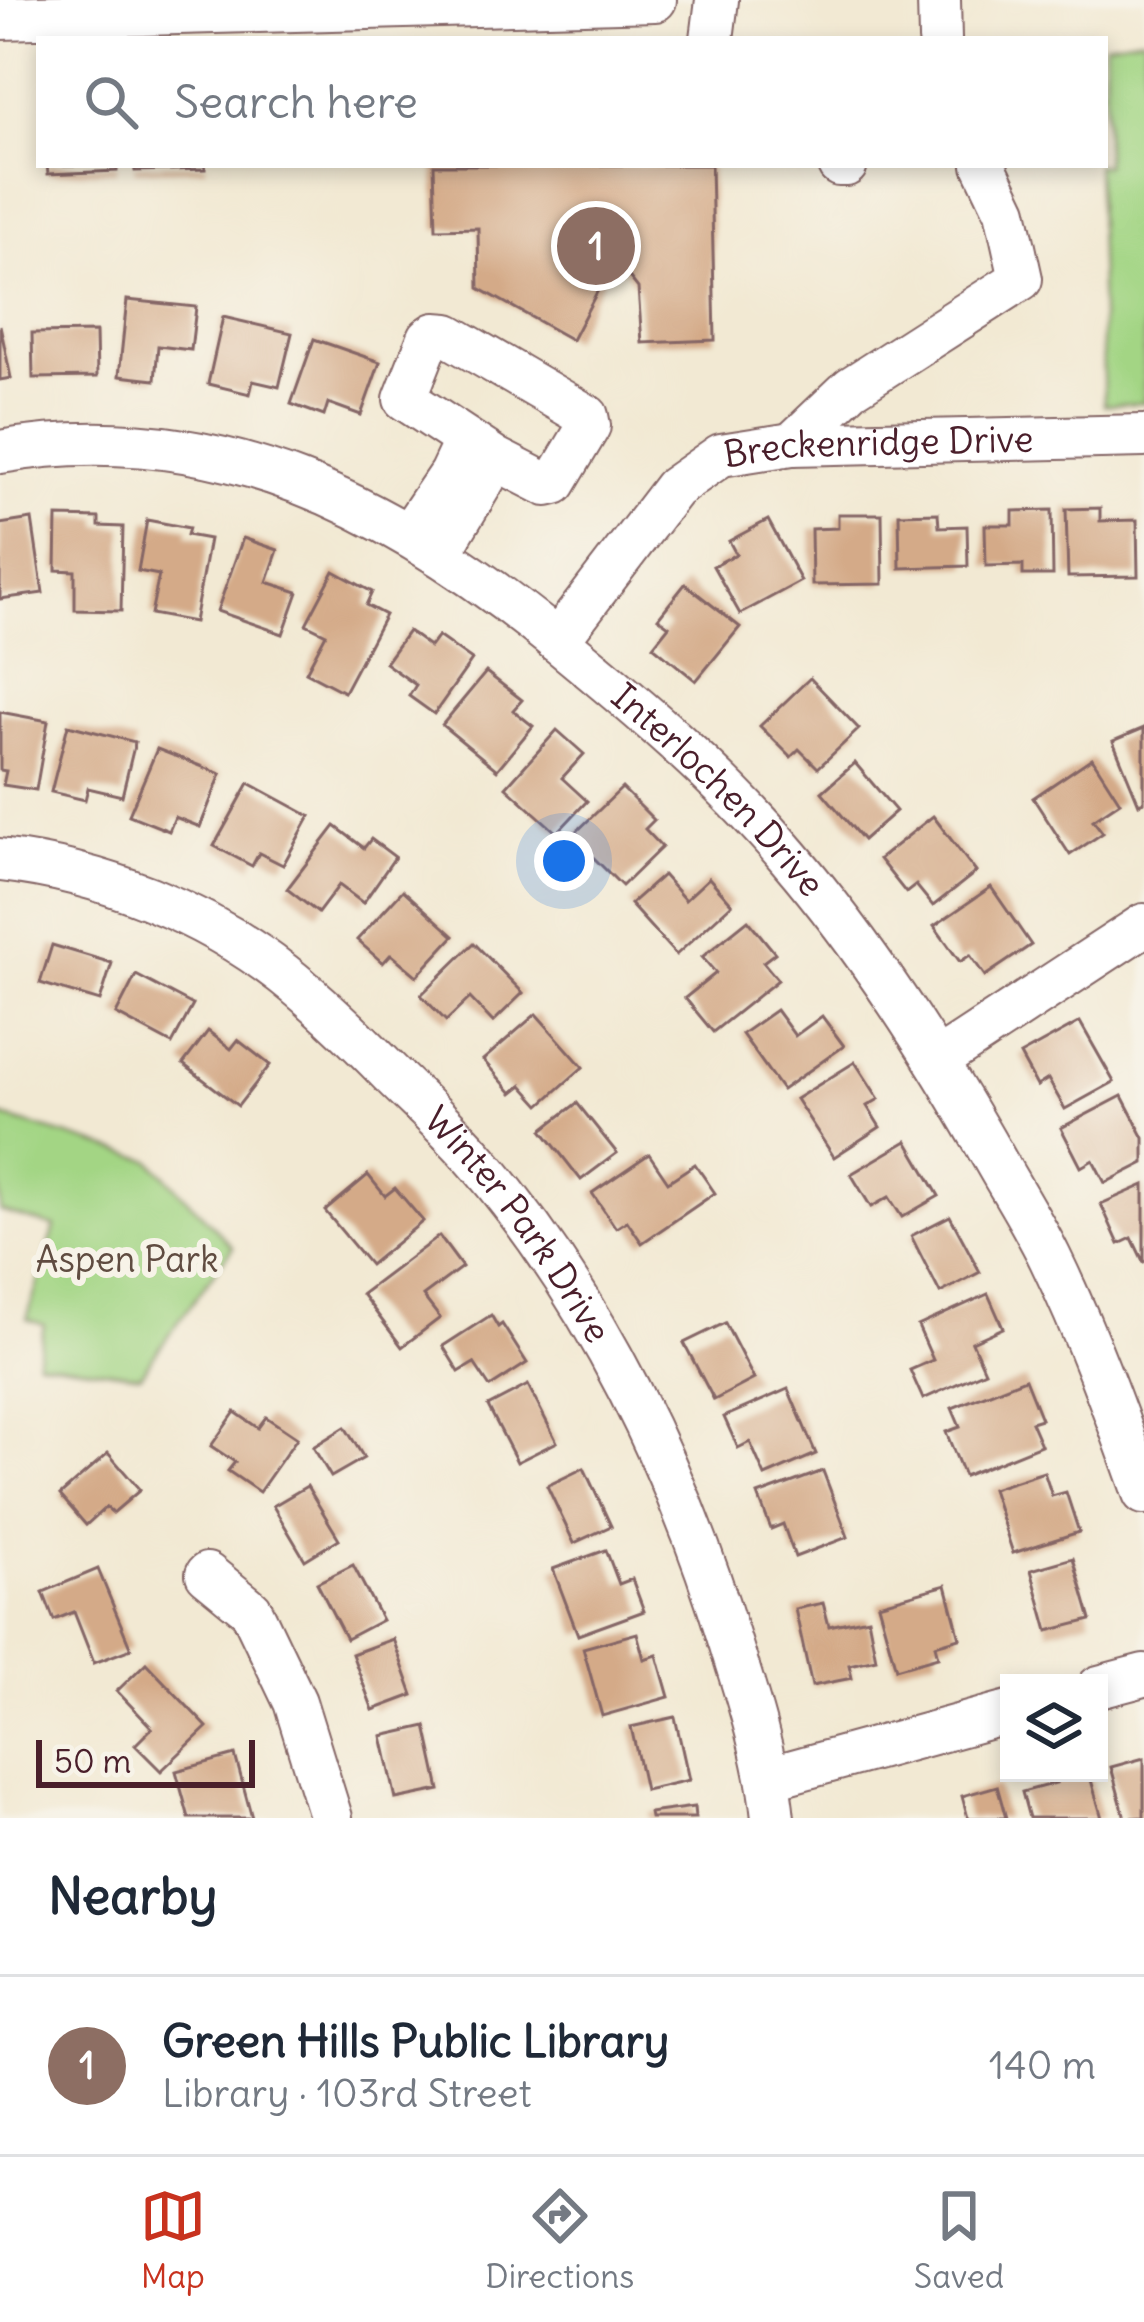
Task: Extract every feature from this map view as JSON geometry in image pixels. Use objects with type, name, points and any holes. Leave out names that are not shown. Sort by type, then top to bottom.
[{"type":"street","points":[[15,12],[283,5],[505,22],[655,0]]},
{"type":"street","points":[[712,36],[717,0]]},
{"type":"street","points":[[939,0],[940,36]]},
{"type":"street","points":[[792,444],[851,388],[1021,279],[1006,211],[985,168]]},
{"type":"street","name":"Breckenridge Drive","points":[[557,641],[674,488],[721,455],[792,444],[1144,436]]},
{"type":"street","name":"Interlochen Drive","points":[[0,452],[73,443],[171,449],[216,457],[342,499],[425,543],[505,598],[635,702],[787,855],[938,1060],[1049,1256],[1091,1350],[1144,1493]]},
{"type":"street","points":[[425,543],[450,474],[481,450]]},
{"type":"street","name":"Winter Park Drive","points":[[0,860],[123,888],[233,941],[281,972],[339,1022],[479,1162],[576,1299],[661,1455],[711,1580],[771,1798]]},
{"type":"street","points":[[938,1060],[1144,925]]},
{"type":"street","points":[[207,1574],[251,1610],[295,1702],[331,1818]]},
{"type":"street","points":[[1108,1685],[1144,1675]]},
{"type":"street","points":[[771,1798],[1000,1715]]},
{"type":"green space","points":[[1144,37],[1144,403],[1104,405],[1096,168],[1108,168],[1108,43]]},
{"type":"green space","name":"Aspen Park","points":[[0,1116],[150,1160],[233,1247],[140,1375],[37,1361],[44,1325],[27,1319],[55,1227],[0,1211]]},
{"type":"building","points":[[47,168],[117,168],[117,171],[48,174]]},
{"type":"building","points":[[134,168],[205,168],[205,169]]},
{"type":"building","points":[[434,168],[711,168],[715,340],[642,343],[638,288],[612,263],[572,340],[479,288],[478,228],[436,229]]},
{"type":"building","points":[[127,300],[196,307],[191,350],[158,346],[155,380],[119,376]]},
{"type":"building","points":[[223,317],[292,333],[279,387],[253,381],[250,394],[208,384]]},
{"type":"building","points":[[0,325],[11,378],[0,380]]},
{"type":"building","points":[[96,332],[97,377],[33,378],[32,333]]},
{"type":"building","points":[[314,339],[380,362],[361,415],[328,403],[324,416],[291,404]]},
{"type":"building","points":[[1100,508],[1100,521],[1137,520],[1138,576],[1068,577],[1066,509]]},
{"type":"building","points":[[1052,510],[1053,575],[1023,575],[1023,565],[986,566],[985,525],[1013,525],[1013,511]]},
{"type":"building","points":[[938,513],[939,527],[967,526],[968,566],[900,568],[899,514]]},
{"type":"building","points":[[838,514],[882,514],[883,584],[812,585],[811,529],[838,528]]},
{"type":"building","points":[[57,517],[99,518],[99,526],[123,527],[121,611],[75,610],[75,571],[56,570]]},
{"type":"building","points":[[32,519],[43,593],[0,599],[0,524]]},
{"type":"building","points":[[147,520],[189,528],[187,535],[209,539],[194,622],[151,614],[159,575],[138,571]]},
{"type":"building","points":[[768,520],[801,581],[740,614],[713,566],[736,554],[729,541]]},
{"type":"building","points":[[243,538],[278,550],[267,582],[298,592],[283,634],[217,611]]},
{"type":"building","points":[[334,571],[372,592],[366,605],[385,615],[344,692],[306,672],[326,634],[306,624]]},
{"type":"building","points":[[685,584],[740,627],[696,681],[653,646],[669,626],[658,618]]},
{"type":"building","points":[[408,631],[430,647],[438,636],[472,660],[434,714],[409,696],[416,685],[385,663]]},
{"type":"building","points":[[486,672],[522,700],[513,710],[533,726],[497,770],[442,725]]},
{"type":"building","points":[[810,678],[859,729],[818,768],[799,749],[791,757],[760,726]]},
{"type":"building","points":[[0,712],[48,721],[36,790],[3,785]]},
{"type":"building","points":[[68,725],[135,742],[122,796],[88,788],[85,800],[51,792]]},
{"type":"building","points":[[1144,728],[1144,802],[1139,804],[1113,741]]},
{"type":"building","points":[[557,730],[584,754],[562,778],[587,801],[557,833],[506,787]]},
{"type":"building","points":[[157,749],[221,774],[200,827],[175,817],[169,831],[129,815]]},
{"type":"building","points":[[1092,758],[1120,802],[1093,820],[1103,833],[1070,855],[1033,798]]},
{"type":"building","points":[[855,763],[896,811],[863,840],[822,792]]},
{"type":"building","points":[[249,783],[310,816],[283,865],[259,853],[252,866],[214,846]]},
{"type":"building","points":[[622,788],[654,820],[645,829],[662,847],[622,886],[572,836]]},
{"type":"building","points":[[933,816],[976,872],[933,906],[916,885],[906,893],[879,859]]},
{"type":"building","points":[[335,826],[364,848],[371,839],[395,857],[363,903],[339,885],[318,913],[287,889]]},
{"type":"building","points":[[663,875],[685,900],[709,878],[732,904],[676,955],[630,904]]},
{"type":"building","points":[[991,887],[1031,945],[985,976],[970,955],[960,962],[934,926]]},
{"type":"building","points":[[403,890],[454,936],[417,976],[391,954],[383,963],[357,940]]},
{"type":"building","points":[[748,920],[775,953],[763,962],[778,980],[713,1032],[685,998],[716,973],[702,957]]},
{"type":"building","points":[[474,943],[523,993],[493,1022],[470,998],[446,1021],[421,995]]},
{"type":"building","points":[[52,945],[112,963],[100,1001],[40,983]]},
{"type":"building","points":[[136,975],[193,1005],[172,1044],[116,1014]]},
{"type":"building","points":[[776,1010],[795,1036],[822,1016],[844,1046],[782,1090],[742,1034]]},
{"type":"building","points":[[536,1014],[583,1067],[540,1105],[522,1085],[512,1093],[483,1060]]},
{"type":"building","points":[[1080,1022],[1114,1082],[1065,1109],[1048,1079],[1037,1086],[1020,1055]]},
{"type":"building","points":[[208,1031],[231,1049],[238,1040],[270,1065],[238,1106],[183,1064]]},
{"type":"building","points":[[855,1062],[879,1099],[867,1106],[880,1127],[834,1157],[796,1099]]},
{"type":"building","points":[[1122,1096],[1144,1138],[1144,1163],[1105,1183],[1093,1160],[1081,1167],[1061,1128]]},
{"type":"building","points":[[577,1103],[617,1153],[581,1180],[542,1130]]},
{"type":"building","points":[[907,1141],[939,1196],[902,1217],[889,1197],[871,1207],[851,1174]]},
{"type":"building","points":[[649,1154],[668,1182],[695,1164],[715,1193],[642,1243],[627,1221],[616,1228],[592,1193]]},
{"type":"building","points":[[368,1175],[385,1196],[395,1188],[423,1221],[370,1265],[325,1211]]},
{"type":"building","points":[[1144,1185],[1144,1263],[1132,1238],[1119,1244],[1101,1204]]},
{"type":"building","points":[[950,1216],[980,1272],[940,1293],[911,1236]]},
{"type":"building","points":[[439,1236],[462,1267],[423,1296],[440,1318],[402,1347],[362,1294]]},
{"type":"building","points":[[988,1294],[1003,1328],[972,1342],[985,1371],[923,1399],[910,1370],[933,1360],[918,1326]]},
{"type":"building","points":[[491,1315],[527,1363],[490,1387],[474,1363],[459,1372],[443,1346]]},
{"type":"building","points":[[725,1323],[754,1379],[714,1400],[684,1343]]},
{"type":"building","points":[[1025,1379],[1041,1419],[1031,1422],[1041,1445],[964,1476],[946,1432],[960,1427],[952,1408]]},
{"type":"building","points":[[528,1385],[557,1442],[517,1462],[488,1406]]},
{"type":"building","points":[[788,1389],[816,1454],[765,1476],[750,1442],[738,1448],[724,1417]]},
{"type":"building","points":[[235,1412],[258,1428],[266,1417],[297,1438],[259,1492],[228,1471],[235,1462],[211,1446]]},
{"type":"building","points":[[345,1427],[364,1458],[331,1477],[313,1447]]},
{"type":"building","points":[[108,1453],[140,1490],[113,1513],[106,1507],[86,1525],[60,1495]]},
{"type":"building","points":[[584,1468],[611,1526],[574,1543],[547,1486]]},
{"type":"building","points":[[823,1471],[848,1537],[795,1557],[783,1524],[771,1529],[758,1495]]},
{"type":"building","points":[[1044,1472],[1052,1496],[1066,1492],[1079,1532],[1013,1553],[992,1489]]},
{"type":"building","points":[[307,1486],[339,1539],[305,1560],[273,1506]]},
{"type":"building","points":[[606,1550],[619,1584],[632,1579],[644,1611],[578,1635],[553,1569]]},
{"type":"building","points":[[1073,1558],[1091,1620],[1048,1631],[1031,1570]]},
{"type":"building","points":[[353,1565],[382,1620],[346,1639],[317,1583]]},
{"type":"building","points":[[98,1569],[131,1649],[94,1663],[74,1612],[54,1620],[43,1592]]},
{"type":"building","points":[[946,1585],[960,1638],[935,1645],[938,1657],[896,1669],[878,1604]]},
{"type":"building","points":[[823,1603],[829,1626],[868,1618],[876,1659],[849,1665],[852,1678],[812,1686],[795,1609]]},
{"type":"building","points":[[637,1633],[644,1659],[657,1655],[669,1697],[602,1716],[583,1648]]},
{"type":"building","points":[[393,1639],[413,1695],[373,1710],[352,1654]]},
{"type":"building","points":[[146,1663],[207,1727],[161,1771],[135,1745],[152,1728],[117,1691]]},
{"type":"building","points":[[675,1717],[689,1780],[645,1790],[631,1727]]},
{"type":"building","points":[[426,1726],[440,1790],[396,1799],[382,1736]]},
{"type":"building","points":[[235,1755],[252,1818],[189,1818],[176,1771]]},
{"type":"building","points":[[1144,1758],[1144,1817],[1125,1818],[1111,1767]]},
{"type":"building","points":[[1092,1782],[1102,1818],[1029,1818],[1022,1792],[1056,1783]]},
{"type":"building","points":[[997,1786],[1006,1818],[968,1818],[962,1796]]},
{"type":"building","points":[[694,1807],[695,1818],[650,1818],[649,1813]]},
{"type":"place","name":"Green Hills Public Library","points":[[596,246]]}]
